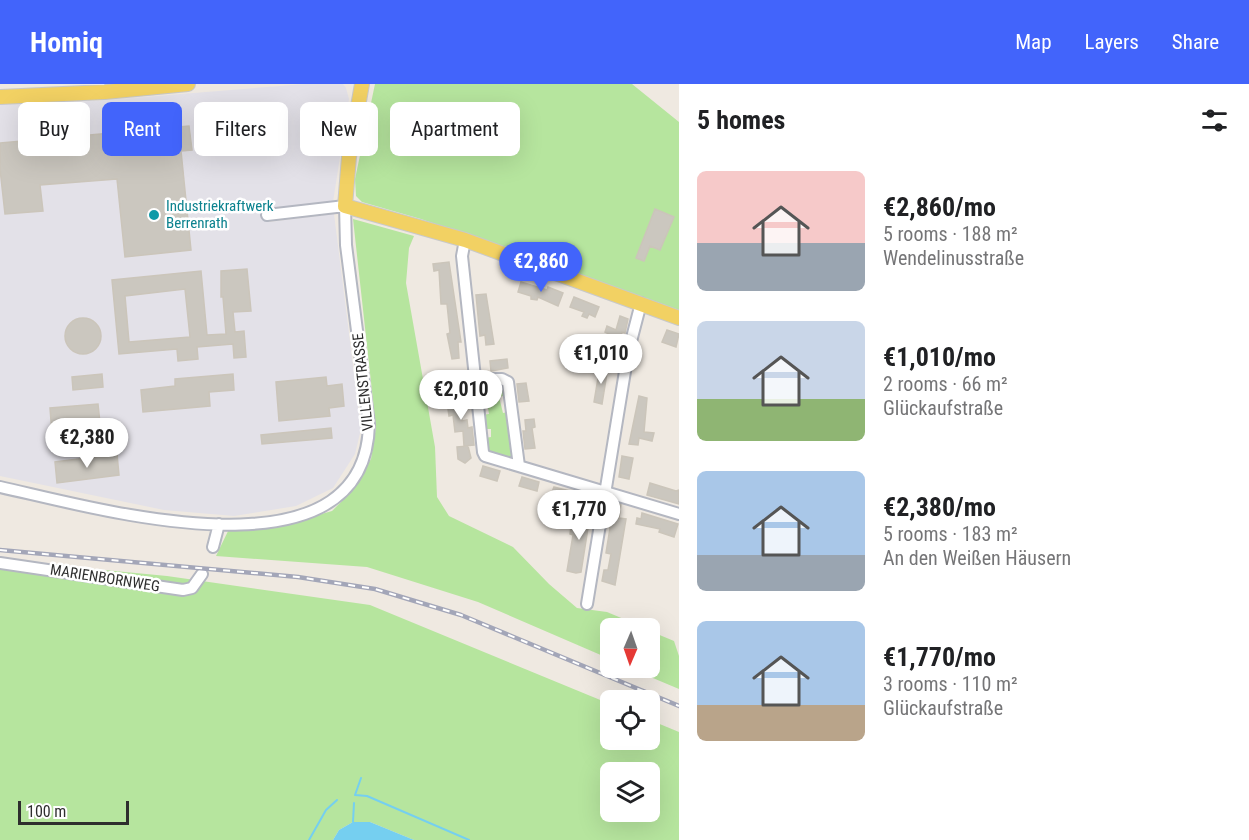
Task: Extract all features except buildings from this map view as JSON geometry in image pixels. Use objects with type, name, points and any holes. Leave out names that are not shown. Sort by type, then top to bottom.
[{"type":"main road","points":[[0,97],[105,92],[188,84]]},
{"type":"main road","name":"VILLENSTRASSE","points":[[345,206],[347,175],[362,84]]},
{"type":"main road","points":[[345,206],[465,240],[679,318]]},
{"type":"street","points":[[267,215],[345,206]]},
{"type":"street","name":"VILLENSTRASSE","points":[[0,487],[141,518],[219,524],[287,519],[315,511],[335,499],[349,486],[360,468],[369,445],[369,424],[346,244],[345,206]]},
{"type":"street","points":[[465,240],[462,256],[485,456],[679,514]]},
{"type":"street","points":[[587,604],[628,353],[641,303]]},
{"type":"street","points":[[454,392],[476,384],[502,379],[508,382],[519,466]]},
{"type":"street","points":[[213,547],[219,524]]},
{"type":"street","name":"MARIENBORNWEG","points":[[0,563],[183,590],[192,588],[202,574]]},
{"type":"shaded area","points":[[305,84],[343,84],[346,88],[349,102],[300,102],[300,156],[340,156],[333,202],[267,211],[269,222],[334,214],[361,429],[355,454],[333,488],[296,506],[234,516],[164,510],[0,476],[0,103],[18,103],[18,156],[90,156],[90,102],[47,102],[94,101]]},
{"type":"green space","points":[[375,84],[632,84],[679,122],[679,310],[421,219],[362,202],[356,196],[355,179],[360,156],[378,156],[378,102],[371,102]]},
{"type":"green space","points":[[353,219],[414,236],[409,248],[406,283],[435,447],[437,497],[449,516],[513,547],[549,584],[577,608],[607,612],[621,618],[600,618],[600,655],[478,602],[367,567],[216,556],[230,527],[273,528],[332,511],[353,490],[371,459],[376,427]]},
{"type":"green space","points":[[480,387],[505,389],[506,395],[499,397],[503,413],[508,412],[512,458],[487,452],[485,438],[491,437],[491,429],[484,429],[482,415],[489,414],[488,408],[482,408]]},
{"type":"green space","points":[[0,560],[167,576],[370,605],[600,700],[600,750],[660,750],[660,724],[679,732],[679,840],[414,840],[370,822],[353,822],[339,830],[333,840],[0,840]]},
{"type":"green space","points":[[660,635],[674,641],[679,656],[679,689],[653,678],[660,678]]},
{"type":"water","points":[[353,822],[370,822],[414,840],[333,840],[339,830]]},
{"type":"waterway","points":[[361,778],[355,795],[367,796],[469,840]]},
{"type":"waterway","points":[[309,840],[326,810],[337,800]]},
{"type":"waterway","points":[[353,822],[354,803]]},
{"type":"railway","points":[[0,550],[298,577],[375,589],[461,615],[679,706]]},
{"type":"place","name":"Industriekraftwerk Berrenrath","points":[[154,215]]}]
